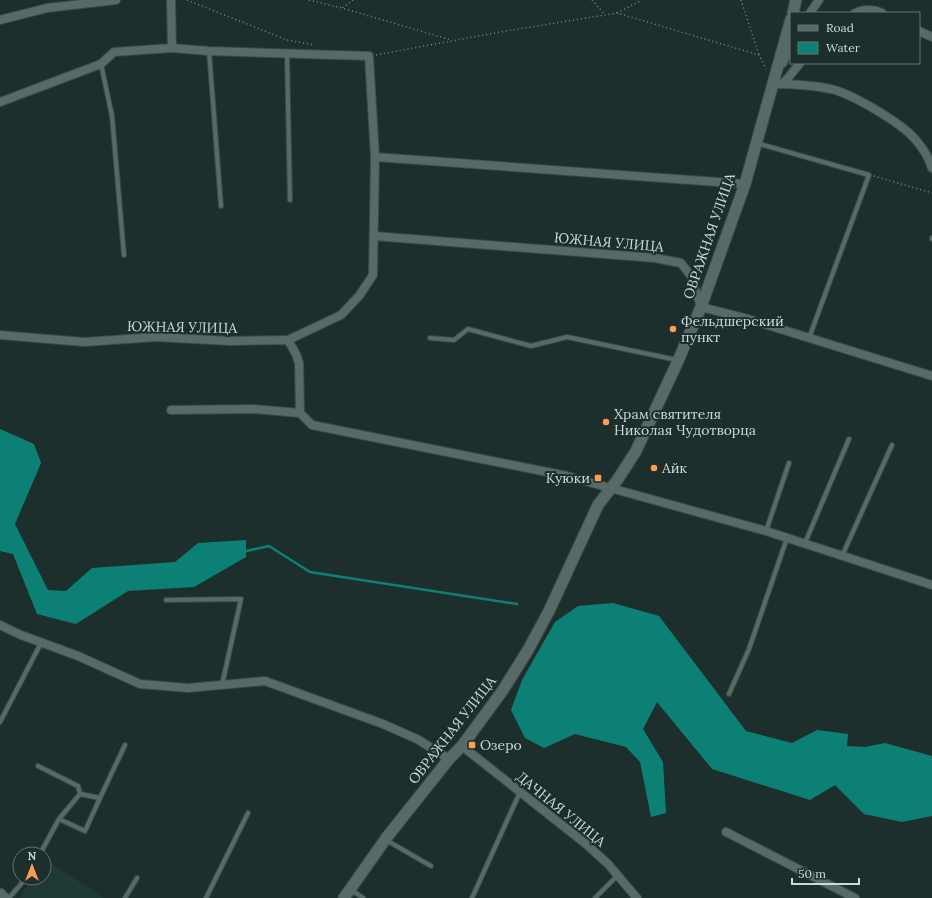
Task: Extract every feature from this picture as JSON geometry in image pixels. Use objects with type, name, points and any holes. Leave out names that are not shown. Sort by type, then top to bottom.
[{"type":"street","points":[[0,20],[47,8],[116,0]]},
{"type":"street","points":[[171,0],[172,48]]},
{"type":"street","points":[[793,12],[796,0]]},
{"type":"street","points":[[811,12],[819,0]]},
{"type":"street","points":[[857,12],[860,10],[876,10],[880,12]]},
{"type":"street","name":"ОВРАЖНАЯ УЛИЦА","points":[[347,894],[385,840],[449,759],[462,746],[503,690],[528,650],[574,558],[598,505],[618,479],[636,451],[678,361],[701,307],[745,184],[756,143],[777,84],[790,24]]},
{"type":"street","points":[[920,31],[932,37]]},
{"type":"street","points":[[0,102],[101,64],[114,52],[172,48],[209,51],[369,56],[375,156],[373,275],[359,296],[341,315],[288,340],[299,363],[300,413]]},
{"type":"street","points":[[777,84],[790,48]]},
{"type":"street","points":[[777,84],[788,78],[799,64]]},
{"type":"street","points":[[777,84],[796,84],[832,89],[861,102],[890,119],[914,139],[930,162],[932,168]]},
{"type":"street","points":[[375,156],[745,184]]},
{"type":"street","name":"ЮЖНАЯ УЛИЦА","points":[[374,236],[655,258],[681,263],[690,276],[701,307]]},
{"type":"street","points":[[701,307],[748,319],[932,376]]},
{"type":"street","name":"ЮЖНАЯ УЛИЦА","points":[[0,335],[84,342],[156,337],[230,341],[288,340]]},
{"type":"street","points":[[171,410],[252,409],[300,413],[312,425],[567,476],[766,531],[932,585]]},
{"type":"street","points":[[0,624],[20,635],[78,656],[140,684],[188,688],[265,681],[383,724],[417,739],[449,759]]},
{"type":"street","name":"ДАЧНАЯ УЛИЦА","points":[[462,746],[586,844],[608,864],[637,898]]},
{"type":"street","points":[[726,832],[855,898]]},
{"type":"street","points":[[0,894],[4,898]]},
{"type":"lane","points":[[209,51],[220,206]]},
{"type":"lane","points":[[287,54],[290,200]]},
{"type":"lane","points":[[101,64],[112,116],[124,255]]},
{"type":"lane","points":[[756,143],[869,175],[809,338]]},
{"type":"lane","points":[[430,338],[454,340],[468,329],[531,346],[567,337],[678,361]]},
{"type":"lane","points":[[805,544],[849,439]]},
{"type":"lane","points":[[842,556],[892,445]]},
{"type":"lane","points":[[766,531],[789,463]]},
{"type":"lane","points":[[729,694],[749,649],[787,538]]},
{"type":"lane","points":[[166,600],[241,599],[222,685]]},
{"type":"lane","points":[[0,722],[40,643]]},
{"type":"lane","points":[[59,819],[86,831],[125,746]]},
{"type":"lane","points":[[38,766],[78,786],[80,794]]},
{"type":"lane","points":[[472,898],[520,792]]},
{"type":"lane","points":[[80,794],[100,798]]},
{"type":"lane","points":[[44,846],[59,819],[80,794]]},
{"type":"lane","points":[[206,898],[248,814]]},
{"type":"lane","points":[[385,840],[431,866]]},
{"type":"lane","points":[[595,898],[618,876]]},
{"type":"lane","points":[[125,898],[137,878]]},
{"type":"lane","points":[[9,898],[19,886]]},
{"type":"lane","points":[[347,894],[363,898]]},
{"type":"path","points":[[187,0],[287,40],[317,46]]},
{"type":"path","points":[[309,0],[342,8],[453,41]]},
{"type":"path","points":[[342,8],[353,0]]},
{"type":"path","points":[[592,0],[606,15]]},
{"type":"path","points":[[369,56],[618,13],[642,0]]},
{"type":"path","points":[[742,0],[759,55],[766,70]]},
{"type":"path","points":[[618,13],[759,55]]},
{"type":"path","points":[[869,175],[932,193]]},
{"type":"shaded area","points":[[52,864],[104,898],[20,898],[27,886],[52,886]]},
{"type":"water","points":[[0,429],[34,444],[41,463],[15,524],[48,590],[66,591],[92,568],[175,562],[198,543],[246,540],[246,557],[194,587],[128,591],[76,624],[37,614],[13,554],[0,551]]},
{"type":"water","points":[[613,603],[659,616],[746,731],[792,743],[817,730],[848,734],[847,746],[865,747],[885,743],[932,756],[932,816],[902,822],[864,814],[835,785],[810,800],[712,769],[657,702],[643,729],[663,762],[666,813],[651,817],[640,762],[626,747],[575,734],[544,748],[525,738],[511,710],[522,680],[555,622],[578,606]]},
{"type":"waterway","points":[[242,552],[269,546],[310,572],[517,604]]},
{"type":"place","name":"Фельдшерский пункт","points":[[673,329]]},
{"type":"place","name":"Храм святителя Николая Чудотворца","points":[[606,422]]},
{"type":"place","name":"Айк","points":[[654,468]]},
{"type":"place","name":"Куюки","points":[[598,478]]},
{"type":"place","name":"Озеро","points":[[472,745]]}]
